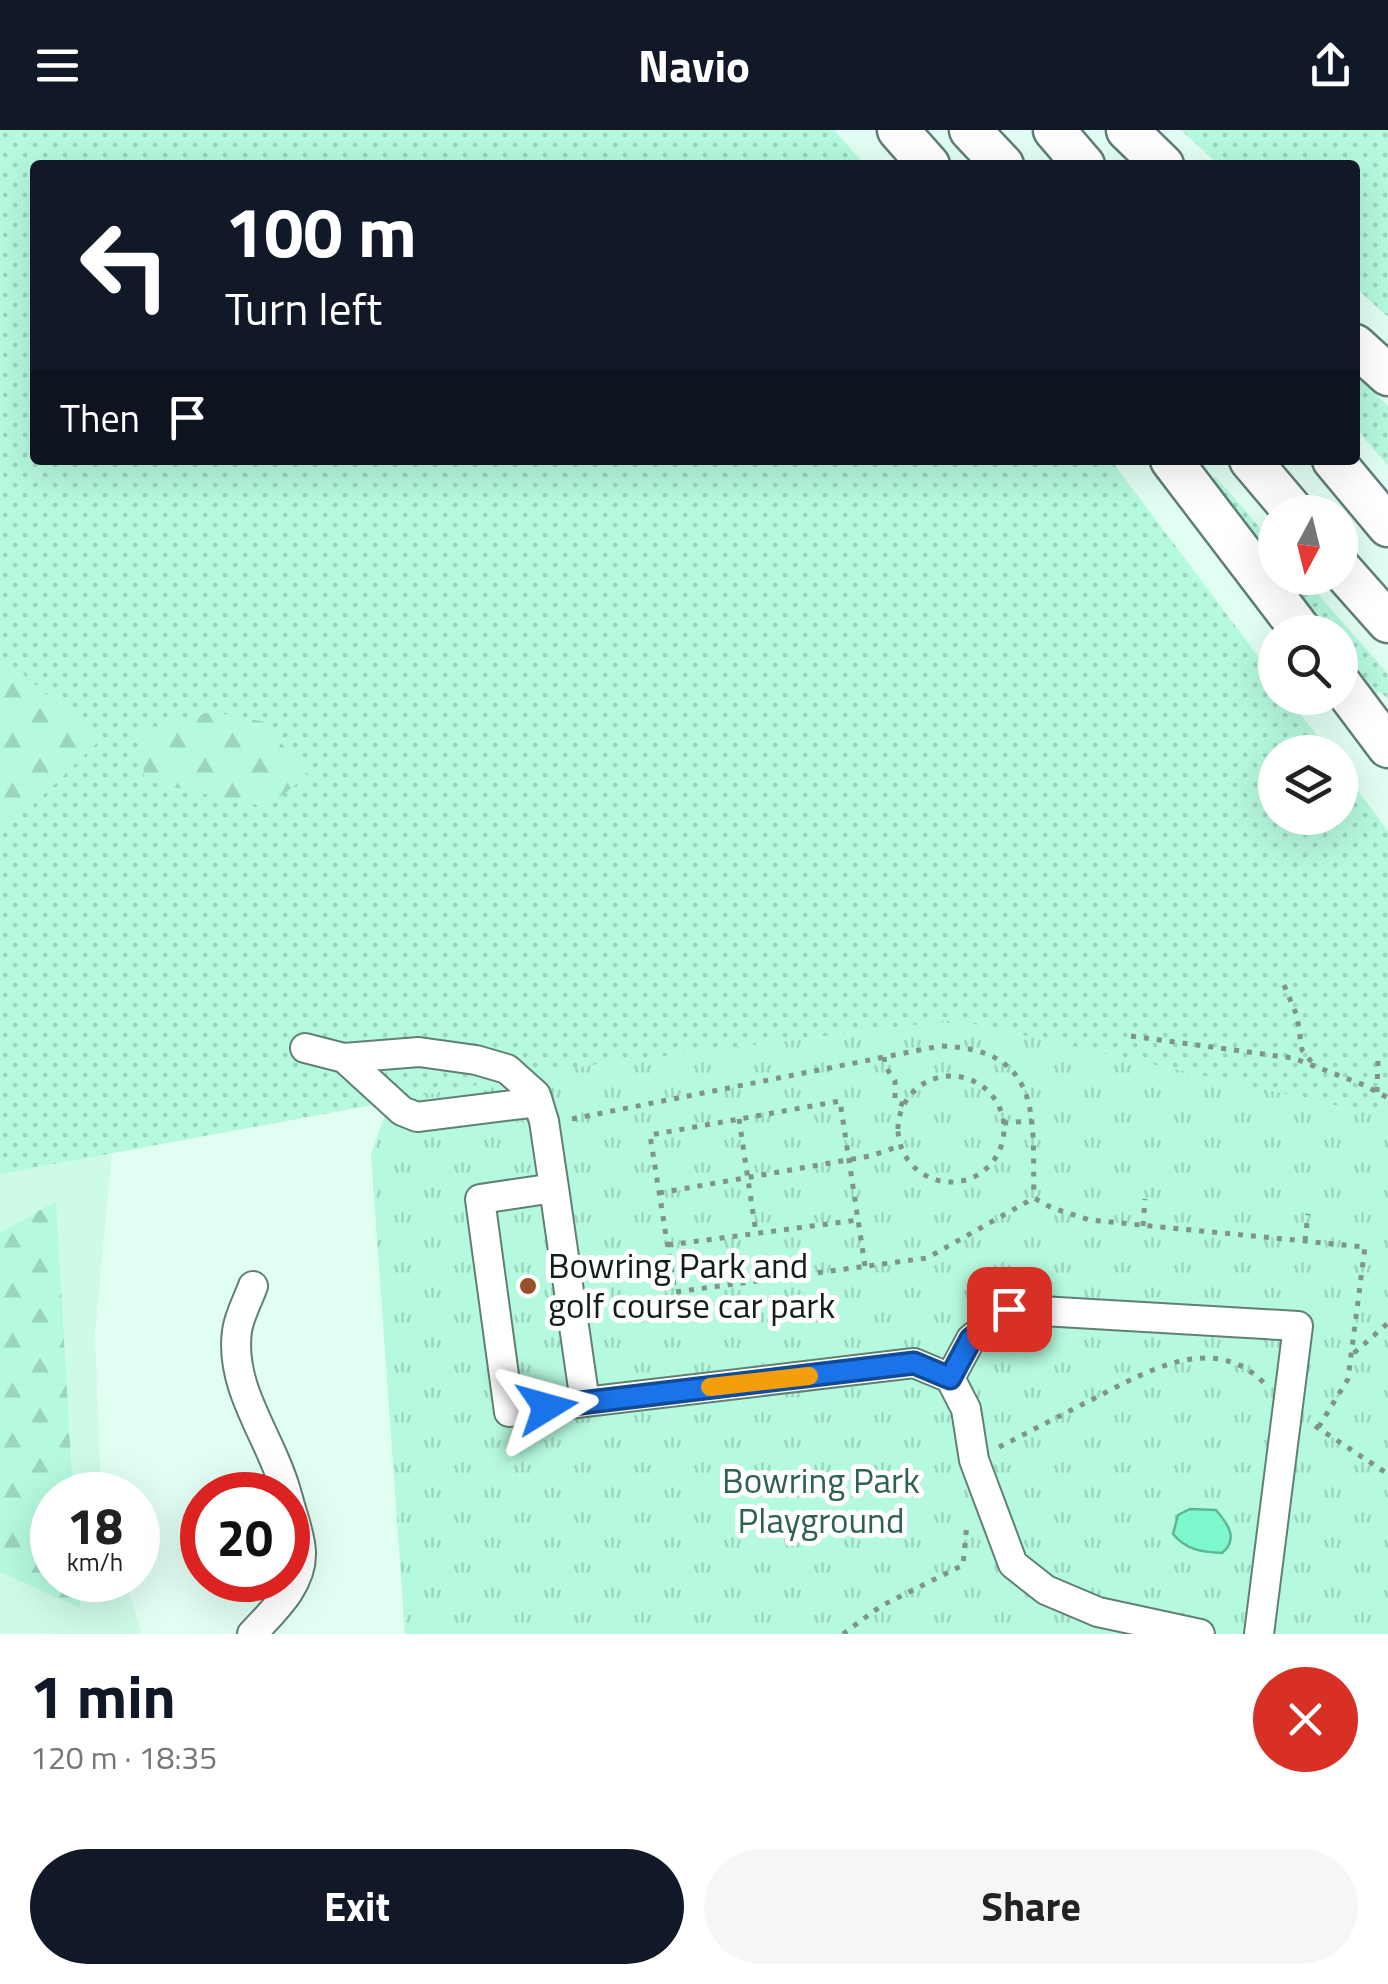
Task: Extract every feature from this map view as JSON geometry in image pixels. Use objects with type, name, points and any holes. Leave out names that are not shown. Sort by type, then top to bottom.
[{"type":"highway","points":[[898,130],[925,160]]},
{"type":"highway","points":[[970,130],[998,160]]},
{"type":"highway","points":[[1054,130],[1080,160]]},
{"type":"highway","points":[[1127,130],[1158,160]]},
{"type":"highway","points":[[1360,349],[1388,375]]},
{"type":"highway","points":[[1175,465],[1289,615]]},
{"type":"highway","points":[[1254,465],[1280,495]]},
{"type":"highway","points":[[1336,465],[1388,526]]},
{"type":"highway","points":[[1358,588],[1388,622]]},
{"type":"highway","points":[[1358,707],[1388,747]]},
{"type":"street","points":[[305,1048],[344,1058],[418,1052],[476,1060],[507,1069],[524,1082],[541,1111],[586,1402]]},
{"type":"street","points":[[344,1058],[402,1111],[417,1117],[541,1111]]},
{"type":"street","points":[[554,1188],[480,1199],[509,1412],[914,1363],[950,1378],[966,1408],[974,1460],[1013,1564],[1046,1590],[1098,1612],[1200,1634]]},
{"type":"street","points":[[253,1286],[237,1329],[237,1368],[281,1472]]},
{"type":"street","points":[[950,1378],[971,1339],[1009,1309],[1298,1326],[1260,1634]]},
{"type":"street","points":[[252,1634],[281,1602]]},
{"type":"path","points":[[1284,985],[1297,1016],[1302,1050],[1316,1067]]},
{"type":"path","points":[[1131,1036],[1293,1058],[1388,1098]]},
{"type":"path","points":[[541,1111],[576,1118],[940,1046],[965,1046],[998,1059],[1028,1092],[1034,1198]]},
{"type":"path","points":[[884,1057],[895,1081],[895,1100],[904,1106]]},
{"type":"path","points":[[1377,1092],[1378,1060]]},
{"type":"path","points":[[953,1076],[970,1080],[996,1101],[1004,1134],[1000,1151],[974,1177],[957,1182],[938,1181],[922,1174],[900,1146],[898,1128],[904,1106],[922,1086],[953,1076]]},
{"type":"path","points":[[865,1266],[840,1101],[650,1136],[675,1292],[927,1258],[1034,1198]]},
{"type":"path","points":[[739,1119],[756,1233]]},
{"type":"path","points":[[1003,1122],[1032,1122]]},
{"type":"path","points":[[659,1193],[849,1160],[900,1146]]},
{"type":"path","points":[[1034,1198],[1090,1220],[1365,1247],[1348,1379],[1318,1428]]},
{"type":"path","points":[[1143,1226],[1145,1199]]},
{"type":"path","points":[[1304,1241],[1308,1214]]},
{"type":"path","points":[[668,1245],[858,1220]]},
{"type":"path","points":[[1351,1355],[1388,1323]]},
{"type":"path","points":[[974,1460],[1168,1362],[1215,1358],[1259,1378],[1287,1408],[1388,1474]]},
{"type":"path","points":[[843,1634],[880,1606],[963,1565],[968,1512]]},
{"type":"shaded area","points":[[112,1153],[95,1333],[100,1472],[30,1472],[30,1602],[132,1602],[142,1634],[0,1634],[0,1174]]},
{"type":"shaded area","points":[[1190,1509],[1216,1510],[1224,1521],[1231,1537],[1222,1553],[1195,1549],[1173,1534],[1178,1515]]},
{"type":"green space","points":[[0,130],[834,130],[861,160],[30,160],[30,465],[1115,465],[1258,656],[1258,715],[1301,715],[1317,735],[1258,735],[1258,835],[1358,835],[1358,790],[1388,831],[1388,1102],[1376,1115],[955,1020],[577,1067],[0,1174]]},
{"type":"green space","points":[[1181,130],[1388,130],[1388,317],[1360,292],[1360,160],[1214,160]]},
{"type":"green space","points":[[1360,380],[1388,406],[1388,466],[1360,433]]},
{"type":"green space","points":[[1215,476],[1258,525],[1258,560],[1206,489]]},
{"type":"green space","points":[[1283,595],[1319,595],[1336,615],[1298,615]]},
{"type":"green space","points":[[1358,640],[1388,674],[1388,699],[1379,691],[1371,702],[1358,690]]},
{"type":"green space","points":[[0,654],[99,741],[33,805],[0,824]]},
{"type":"green space","points":[[214,712],[265,722],[307,776],[267,807],[145,781],[138,731]]},
{"type":"green space","name":"Bowring Park Playground","points":[[955,1020],[1375,1114],[1388,1102],[1388,1634],[405,1634],[371,1154],[390,1101],[577,1067]]},
{"type":"green space","points":[[56,1201],[72,1472],[30,1472],[30,1586],[0,1572],[0,1233]]},
{"type":"slow traffic","points":[[710,1387],[809,1376]]},
{"type":"place","name":"Bowring Park and golf course car park","points":[[528,1286]]},
{"type":"route","points":[[547,1407],[914,1363],[950,1378],[971,1339],[1009,1309]]}]
